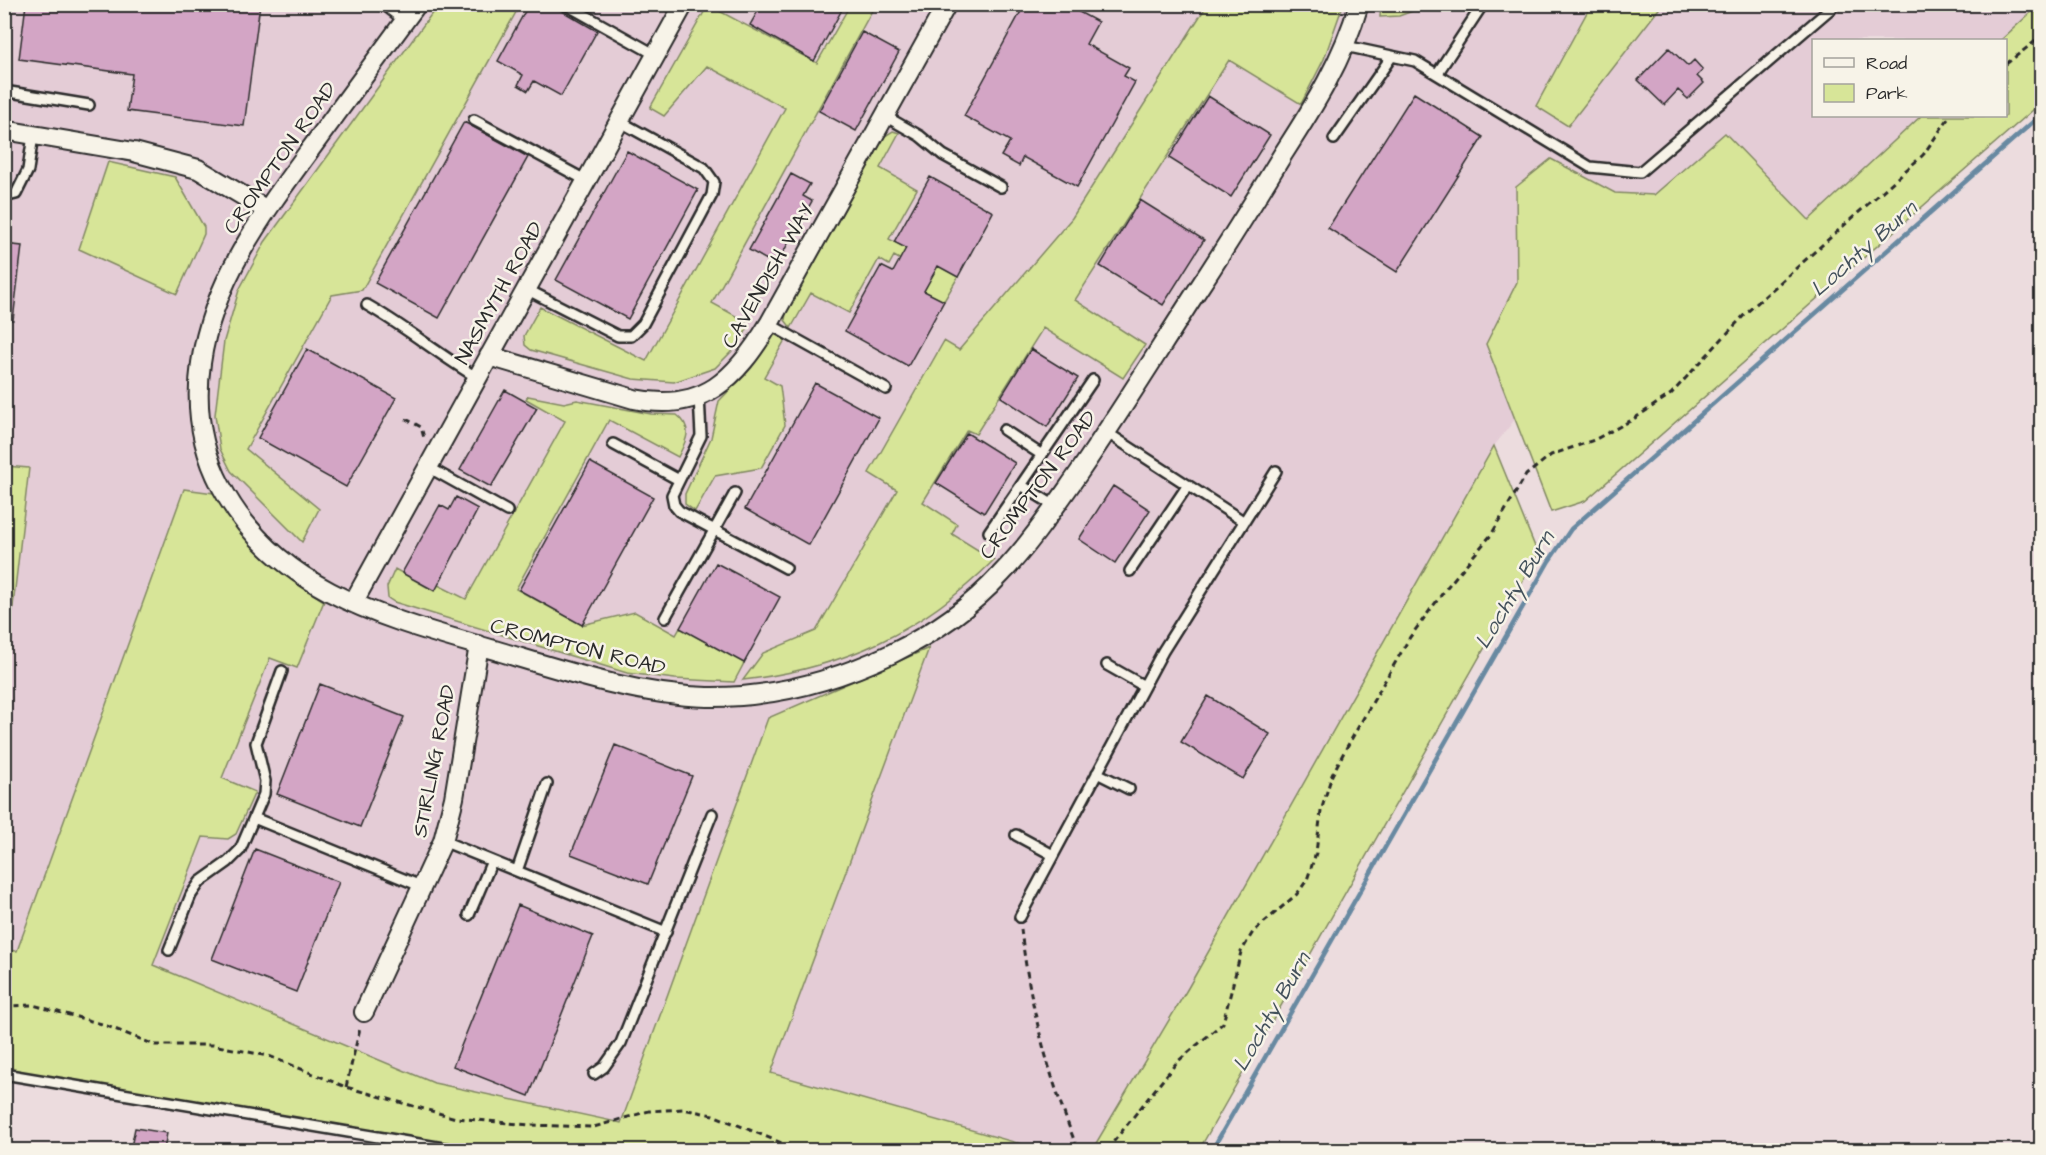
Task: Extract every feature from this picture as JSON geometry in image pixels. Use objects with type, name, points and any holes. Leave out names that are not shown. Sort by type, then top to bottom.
[{"type":"street","points":[[390,4],[412,11]]},
{"type":"street","name":"NASMYTH ROAD","points":[[353,603],[684,4]]},
{"type":"street","name":"CAVENDISH WAY","points":[[489,356],[644,400],[666,402],[699,395],[733,375],[748,358],[769,324],[947,4]]},
{"type":"street","name":"CROMPTON ROAD","points":[[412,11],[267,210],[230,274],[206,339],[199,385],[204,441],[214,473],[228,500],[251,533],[300,575],[353,603],[384,616],[602,681],[686,696],[734,696],[798,687],[831,678],[892,653],[951,619],[979,597],[1004,572],[1055,506],[1106,432],[1323,92],[1345,46],[1359,4]]},
{"type":"street","points":[[4,129],[134,152],[198,169],[267,210]]},
{"type":"street","name":"STIRLING ROAD","points":[[364,1012],[443,841],[454,798],[479,645]]},
{"type":"lane","points":[[565,4],[656,56]]},
{"type":"lane","points":[[1437,74],[1483,4]]},
{"type":"lane","points":[[1345,46],[1415,61],[1590,167],[1640,172],[1836,4]]},
{"type":"lane","points":[[1334,139],[1392,56]]},
{"type":"lane","points":[[4,92],[89,105]]},
{"type":"lane","points":[[885,116],[920,136],[943,155],[1001,187]]},
{"type":"lane","points":[[474,120],[587,181]]},
{"type":"lane","points":[[526,290],[612,334],[631,336],[643,324],[712,195],[714,182],[710,173],[704,168],[619,122]]},
{"type":"lane","points":[[4,197],[16,194],[28,170],[33,135]]},
{"type":"lane","points":[[367,305],[401,325],[434,352],[477,378]]},
{"type":"lane","points":[[769,324],[886,389]]},
{"type":"lane","points":[[989,532],[1093,380]]},
{"type":"lane","points":[[699,395],[700,436],[672,495],[676,509],[786,568]]},
{"type":"lane","points":[[1004,430],[1042,455]]},
{"type":"lane","points":[[1106,432],[1243,521]]},
{"type":"lane","points":[[613,444],[680,480]]},
{"type":"lane","points":[[429,465],[507,511]]},
{"type":"lane","points":[[1020,917],[1144,686],[1243,521],[1276,471]]},
{"type":"lane","points":[[1022,485],[1055,506]]},
{"type":"lane","points":[[1130,571],[1188,485]]},
{"type":"lane","points":[[665,618],[735,493]]},
{"type":"lane","points":[[1107,665],[1144,686]]},
{"type":"lane","points":[[170,950],[195,888],[235,856],[254,818],[266,788],[256,751],[258,734],[282,671]]},
{"type":"lane","points":[[1098,773],[1129,789]]},
{"type":"lane","points":[[517,871],[547,784]]},
{"type":"lane","points":[[594,1074],[604,1067],[621,1043],[712,814]]},
{"type":"lane","points":[[254,818],[423,887]]},
{"type":"lane","points":[[1016,835],[1053,855]]},
{"type":"lane","points":[[443,841],[666,932]]},
{"type":"lane","points":[[469,915],[492,861]]},
{"type":"lane","points":[[4,1074],[456,1150]]},
{"type":"path","points":[[2007,63],[2042,36]]},
{"type":"path","points":[[1107,1150],[1177,1062],[1223,1023],[1241,952],[1253,932],[1298,894],[1307,880],[1316,853],[1321,811],[1332,775],[1344,752],[1410,637],[1448,586],[1491,535],[1526,475],[1551,455],[1604,435],[1632,420],[1671,394],[1747,312],[1923,155],[1949,117]]},
{"type":"path","points":[[406,419],[421,427],[429,465]]},
{"type":"path","points":[[1020,917],[1027,980],[1050,1076],[1078,1150]]},
{"type":"path","points":[[4,1006],[33,1005],[102,1024],[155,1045],[213,1045],[269,1056],[346,1087],[456,1118],[529,1125],[594,1127],[649,1111],[683,1109],[713,1115],[798,1150]]},
{"type":"path","points":[[346,1087],[364,1012]]},
{"type":"shaded area","points":[[4,5],[2039,5],[2002,39],[1812,39],[1812,117],[1920,117],[1809,220],[1623,282],[1494,446],[1188,988],[1092,1150],[1042,1150],[771,1073],[621,1124],[434,1083],[153,965],[5,950]]},
{"type":"green space","points":[[1381,4],[1429,5],[1399,16],[1380,17]]},
{"type":"green space","points":[[438,5],[520,5],[362,290],[332,295],[246,449],[319,509],[302,542],[231,471],[220,449],[215,415],[224,341],[239,290],[265,242]]},
{"type":"green space","points":[[708,5],[817,63],[850,5],[875,5],[712,303],[745,321],[749,326],[737,346],[715,368],[674,382],[633,379],[531,350],[525,345],[524,336],[540,307],[646,361],[785,108],[707,66],[664,116],[650,108]]},
{"type":"green space","points":[[1207,5],[1343,5],[1324,59],[1301,104],[1229,60],[1075,300],[1145,345],[1123,378],[1043,328],[976,434],[967,430],[923,502],[957,524],[952,534],[994,560],[939,607],[879,642],[848,656],[815,666],[743,680],[763,653],[816,631],[897,490],[869,473],[944,341],[959,350],[1072,218]]},
{"type":"green space","points":[[1591,5],[1662,5],[1568,126],[1536,106]]},
{"type":"green space","points":[[2039,5],[2042,5],[2041,103],[1585,501],[1551,512],[1486,344],[1517,282],[1516,187],[1551,159],[1615,193],[1654,195],[1725,133],[1809,220],[1920,117],[2007,117],[2007,39],[2002,39]]},
{"type":"green space","points":[[893,131],[899,133],[880,168],[917,189],[889,239],[958,277],[944,301],[924,291],[931,277],[894,256],[889,265],[879,259],[849,313],[811,293],[791,328],[785,320],[786,314],[885,136]]},
{"type":"green space","points":[[108,162],[175,177],[204,227],[204,234],[177,294],[79,249]]},
{"type":"green space","points":[[776,333],[786,338],[764,377],[780,386],[785,425],[761,468],[715,476],[695,511],[685,504],[685,494],[711,438],[719,401],[747,372],[768,338]]},
{"type":"green space","points":[[528,396],[564,403],[577,400],[651,414],[677,415],[685,425],[687,435],[678,457],[609,420],[516,589],[582,625],[635,612],[676,635],[680,628],[744,663],[734,682],[675,679],[627,673],[394,602],[388,598],[387,587],[395,569],[434,591],[438,585],[466,599],[565,421],[526,399]]},
{"type":"green space","points":[[1494,446],[1538,554],[1199,1150],[1092,1150],[1188,988]]},
{"type":"green space","points":[[5,466],[29,468],[9,641],[4,641]]},
{"type":"green space","points":[[184,489],[214,493],[237,527],[275,567],[324,601],[297,668],[270,658],[222,778],[255,792],[236,834],[228,839],[203,837],[153,965],[434,1083],[621,1123],[768,718],[929,648],[771,1073],[1042,1150],[455,1150],[5,1074],[4,950],[17,951]]},
{"type":"building","points":[[26,4],[260,4],[244,126],[127,111],[132,74],[19,59]]},
{"type":"building","points":[[529,4],[550,4],[597,31],[561,96],[534,81],[528,91],[518,85],[523,75],[498,61]]},
{"type":"building","points":[[762,4],[845,4],[814,61],[750,25]]},
{"type":"building","points":[[1025,4],[1064,4],[1098,22],[1086,44],[1129,68],[1124,76],[1135,82],[1077,187],[1023,157],[1019,166],[1001,156],[1010,141],[964,116]]},
{"type":"building","points":[[862,32],[899,52],[856,131],[819,111]]},
{"type":"building","points":[[1669,48],[1688,66],[1694,60],[1703,70],[1697,76],[1704,83],[1688,99],[1678,90],[1664,105],[1638,80]]},
{"type":"building","points":[[1414,93],[1483,137],[1397,272],[1328,228]]},
{"type":"building","points":[[1208,96],[1270,135],[1231,197],[1169,158]]},
{"type":"building","points":[[464,122],[528,157],[439,318],[375,283]]},
{"type":"building","points":[[627,151],[698,190],[628,319],[556,280]]},
{"type":"building","points":[[791,174],[810,184],[803,196],[812,201],[776,265],[749,250]]},
{"type":"building","points":[[930,177],[993,212],[958,277],[938,266],[924,291],[944,301],[908,366],[845,331],[881,266],[893,272],[906,248],[894,242]]},
{"type":"building","points":[[1140,200],[1204,240],[1163,305],[1100,266]]},
{"type":"building","points":[[4,244],[22,246],[13,320],[4,320]]},
{"type":"building","points":[[307,349],[396,398],[346,487],[258,438]]},
{"type":"building","points":[[1031,349],[1078,378],[1047,427],[1001,397]]},
{"type":"building","points":[[815,383],[879,418],[809,545],[745,509]]},
{"type":"building","points":[[505,390],[537,408],[491,487],[460,470]]},
{"type":"building","points":[[967,433],[1015,463],[984,513],[936,483]]},
{"type":"building","points":[[590,462],[653,497],[582,625],[519,590]]},
{"type":"building","points":[[1113,486],[1150,510],[1115,563],[1079,539]]},
{"type":"building","points":[[456,497],[478,509],[435,591],[402,573],[440,505],[449,510]]},
{"type":"building","points":[[716,563],[780,597],[744,663],[680,628]]},
{"type":"building","points":[[320,684],[404,717],[360,827],[277,794]]},
{"type":"building","points":[[1208,696],[1270,734],[1243,779],[1181,742]]},
{"type":"building","points":[[615,745],[692,776],[648,884],[571,854]]},
{"type":"building","points":[[255,849],[339,882],[296,992],[212,959]]},
{"type":"building","points":[[518,905],[593,936],[529,1096],[453,1066]]},
{"type":"building","points":[[135,1128],[167,1133],[164,1150],[131,1147]]},
{"type":"waterway","name":"Lochty Burn","points":[[1212,1150],[1549,561],[1571,529],[2042,114]]}]
